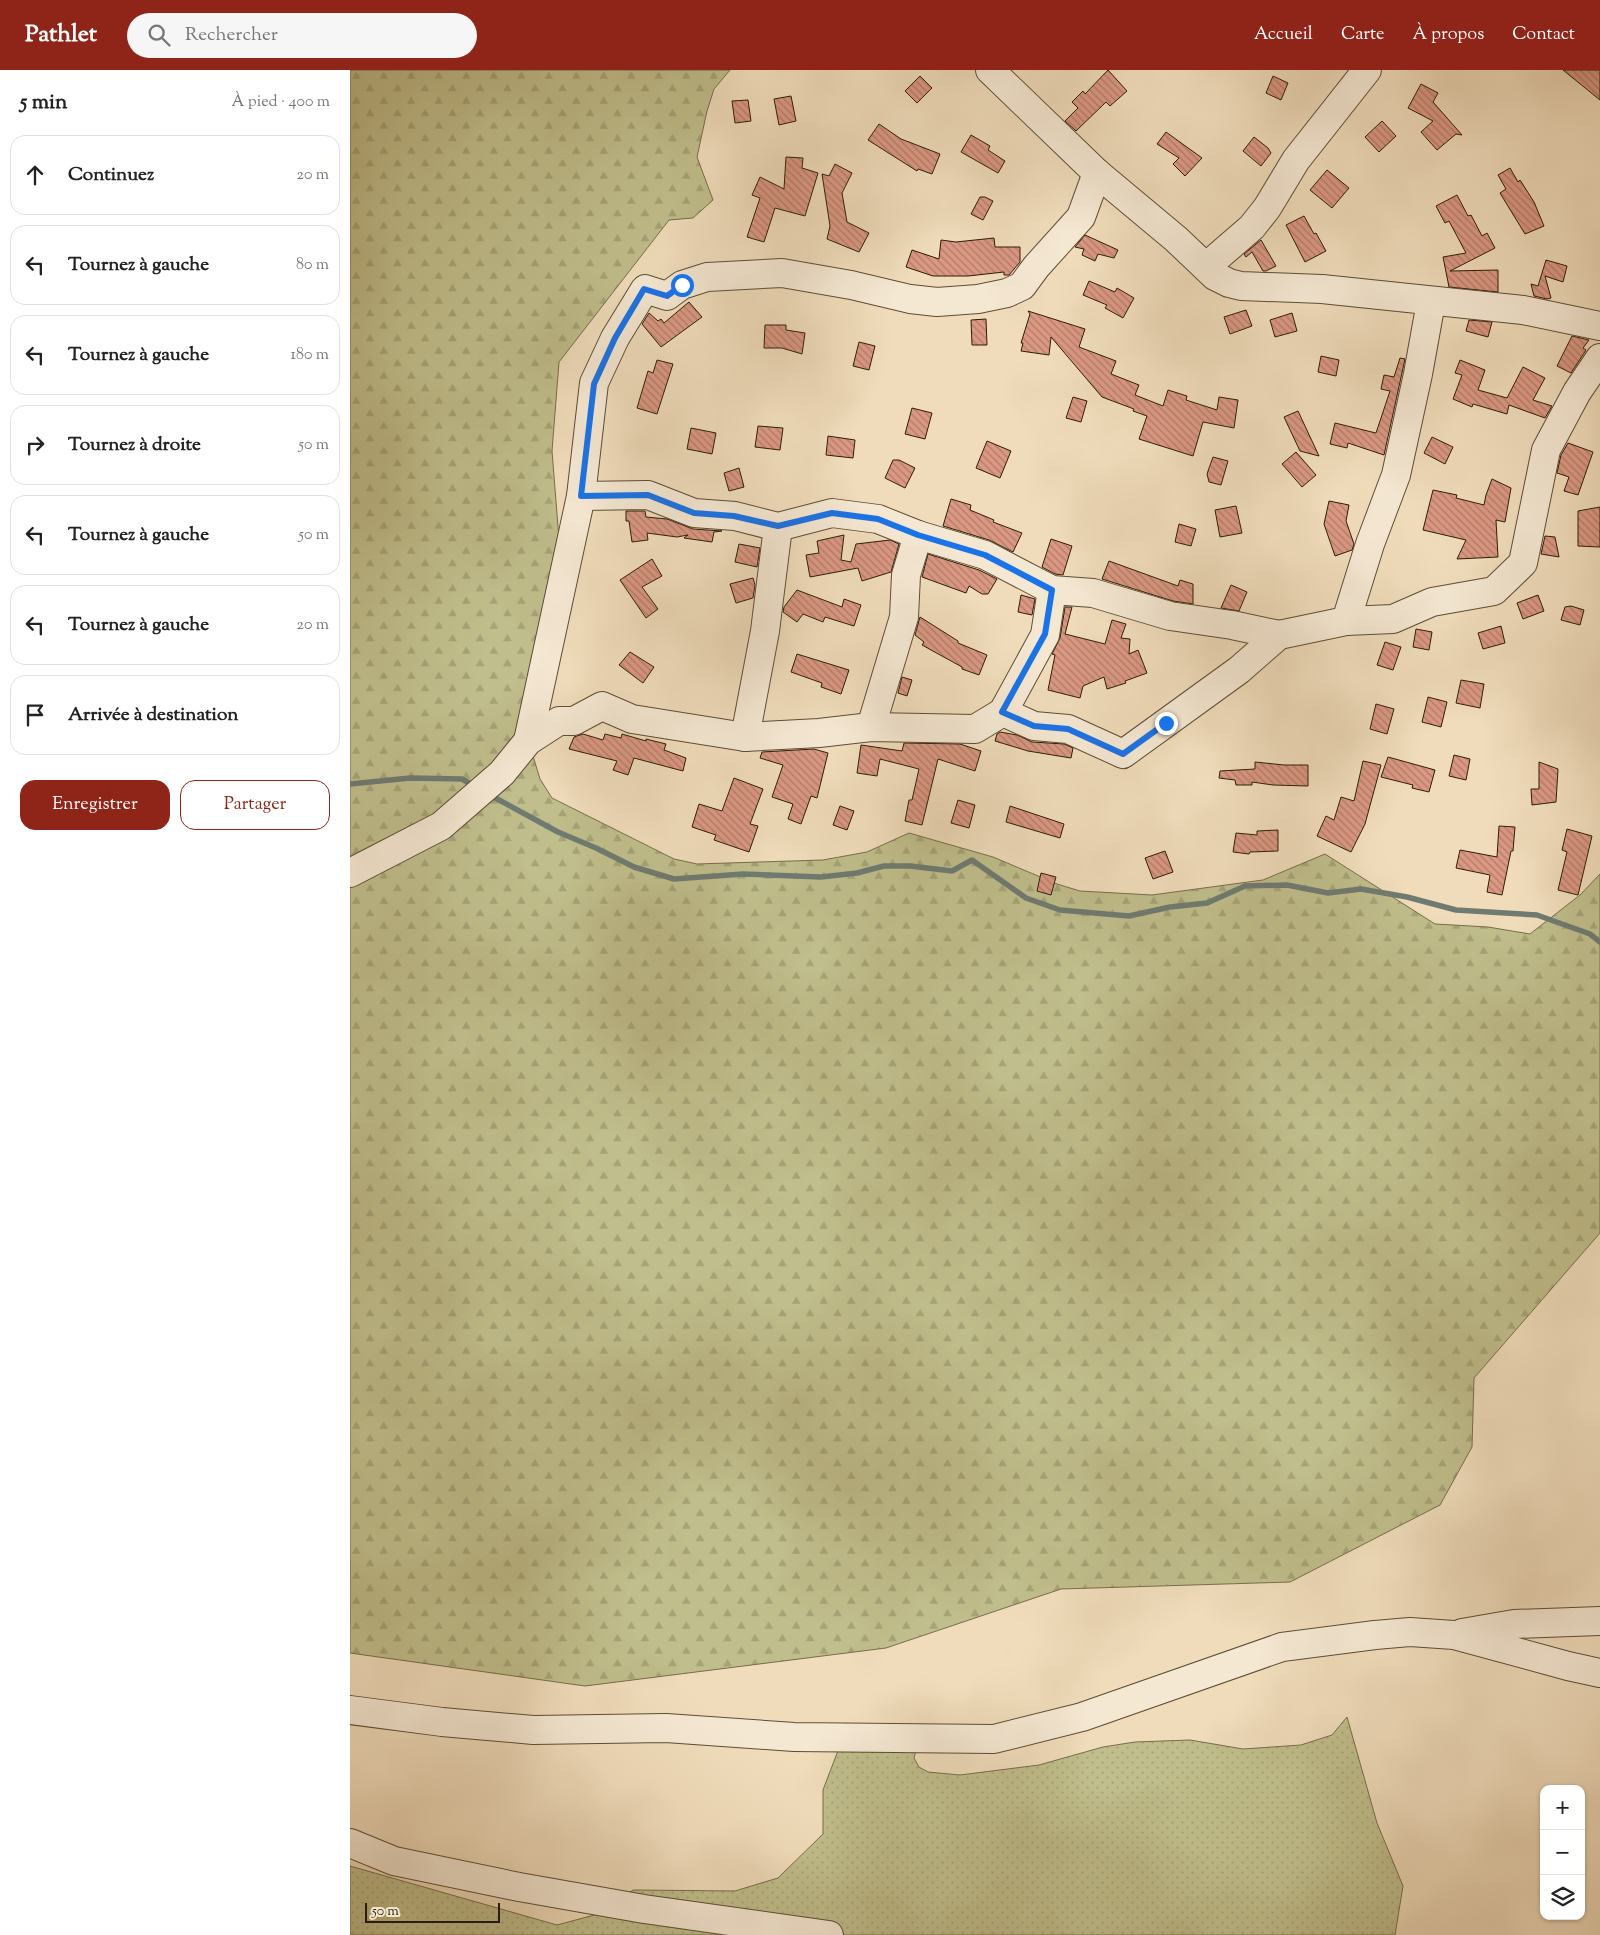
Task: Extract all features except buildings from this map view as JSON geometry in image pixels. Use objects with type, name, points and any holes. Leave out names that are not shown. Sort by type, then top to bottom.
[{"type":"street","points":[[990,70],[1097,173],[1176,239],[1215,276],[1229,283],[1241,286],[1322,289],[1431,302],[1523,310],[1600,326]]},
{"type":"street","points":[[1211,271],[1216,259],[1252,227],[1267,208],[1296,160],[1367,70]]},
{"type":"street","points":[[528,741],[581,496],[594,384],[615,338],[644,289],[667,296],[682,285],[707,277],[782,273],[851,285],[910,299],[937,302],[978,299],[1007,293],[1022,286],[1036,267],[1081,218],[1097,173]]},
{"type":"street","points":[[1346,621],[1370,544],[1396,475],[1418,374],[1431,302]]},
{"type":"street","points":[[581,496],[648,495],[694,513],[734,516],[778,526],[832,513],[878,519],[918,535],[985,555],[1052,590],[1093,593],[1170,616],[1232,625],[1279,635],[1346,621],[1393,619],[1432,602],[1494,591],[1523,562],[1546,450],[1577,392],[1600,358]]},
{"type":"street","points":[[745,737],[765,631],[778,526]]},
{"type":"street","points":[[871,727],[904,617],[906,575],[918,535]]},
{"type":"street","points":[[350,873],[441,826],[502,773],[528,741],[559,721],[574,722],[602,706],[632,719],[745,737],[819,733],[871,727],[975,729],[1002,712],[1045,634],[1052,590]]},
{"type":"street","points":[[1002,712],[1034,726],[1068,729],[1123,754],[1239,670],[1279,635]]},
{"type":"street","points":[[350,1710],[442,1722],[534,1730],[666,1728],[794,1737],[994,1739],[1082,1717],[1282,1647],[1410,1632],[1454,1634],[1514,1624],[1600,1622]]},
{"type":"street","points":[[1454,1634],[1600,1673]]},
{"type":"street","points":[[350,1843],[394,1861],[519,1887],[644,1909],[829,1935]]},
{"type":"green space","points":[[350,70],[730,70],[714,89],[697,157],[713,200],[693,218],[669,220],[559,362],[552,451],[561,564],[520,713],[540,779],[552,798],[674,859],[697,864],[823,860],[867,852],[909,833],[993,857],[1057,884],[1080,891],[1152,895],[1263,880],[1325,854],[1435,924],[1488,927],[1530,934],[1580,895],[1600,874],[1600,1233],[1474,1378],[1472,1447],[1440,1505],[1290,1582],[1061,1589],[886,1648],[585,1686],[350,1653]]},
{"type":"green space","points":[[1347,1717],[1377,1823],[1403,1886],[1395,1935],[350,1935],[350,1866],[557,1925],[598,1914],[633,1890],[735,1891],[778,1878],[823,1834],[823,1790],[839,1748],[917,1747],[914,1758],[919,1767],[928,1772],[960,1775],[1039,1765],[1103,1747],[1135,1742],[1190,1740],[1243,1749],[1301,1745],[1332,1735]]},
{"type":"waterway","points":[[350,784],[410,778],[462,779],[476,787]]},
{"type":"waterway","points":[[488,794],[558,832],[634,867],[674,879],[743,874],[821,877],[857,873],[884,866],[910,866],[952,871],[972,860],[1026,898],[1060,910],[1129,916],[1170,907],[1207,903],[1245,886],[1287,885],[1328,893],[1361,889],[1407,897],[1456,910],[1537,915],[1590,934],[1600,942]]},
{"type":"route","points":[[682,285],[667,296],[644,289],[615,338],[594,384],[581,496],[648,495],[694,513],[734,516],[778,526],[832,513],[878,519],[918,535],[985,555],[1052,590],[1045,634],[1002,712],[1034,726],[1068,729],[1123,754],[1166,723]]}]
